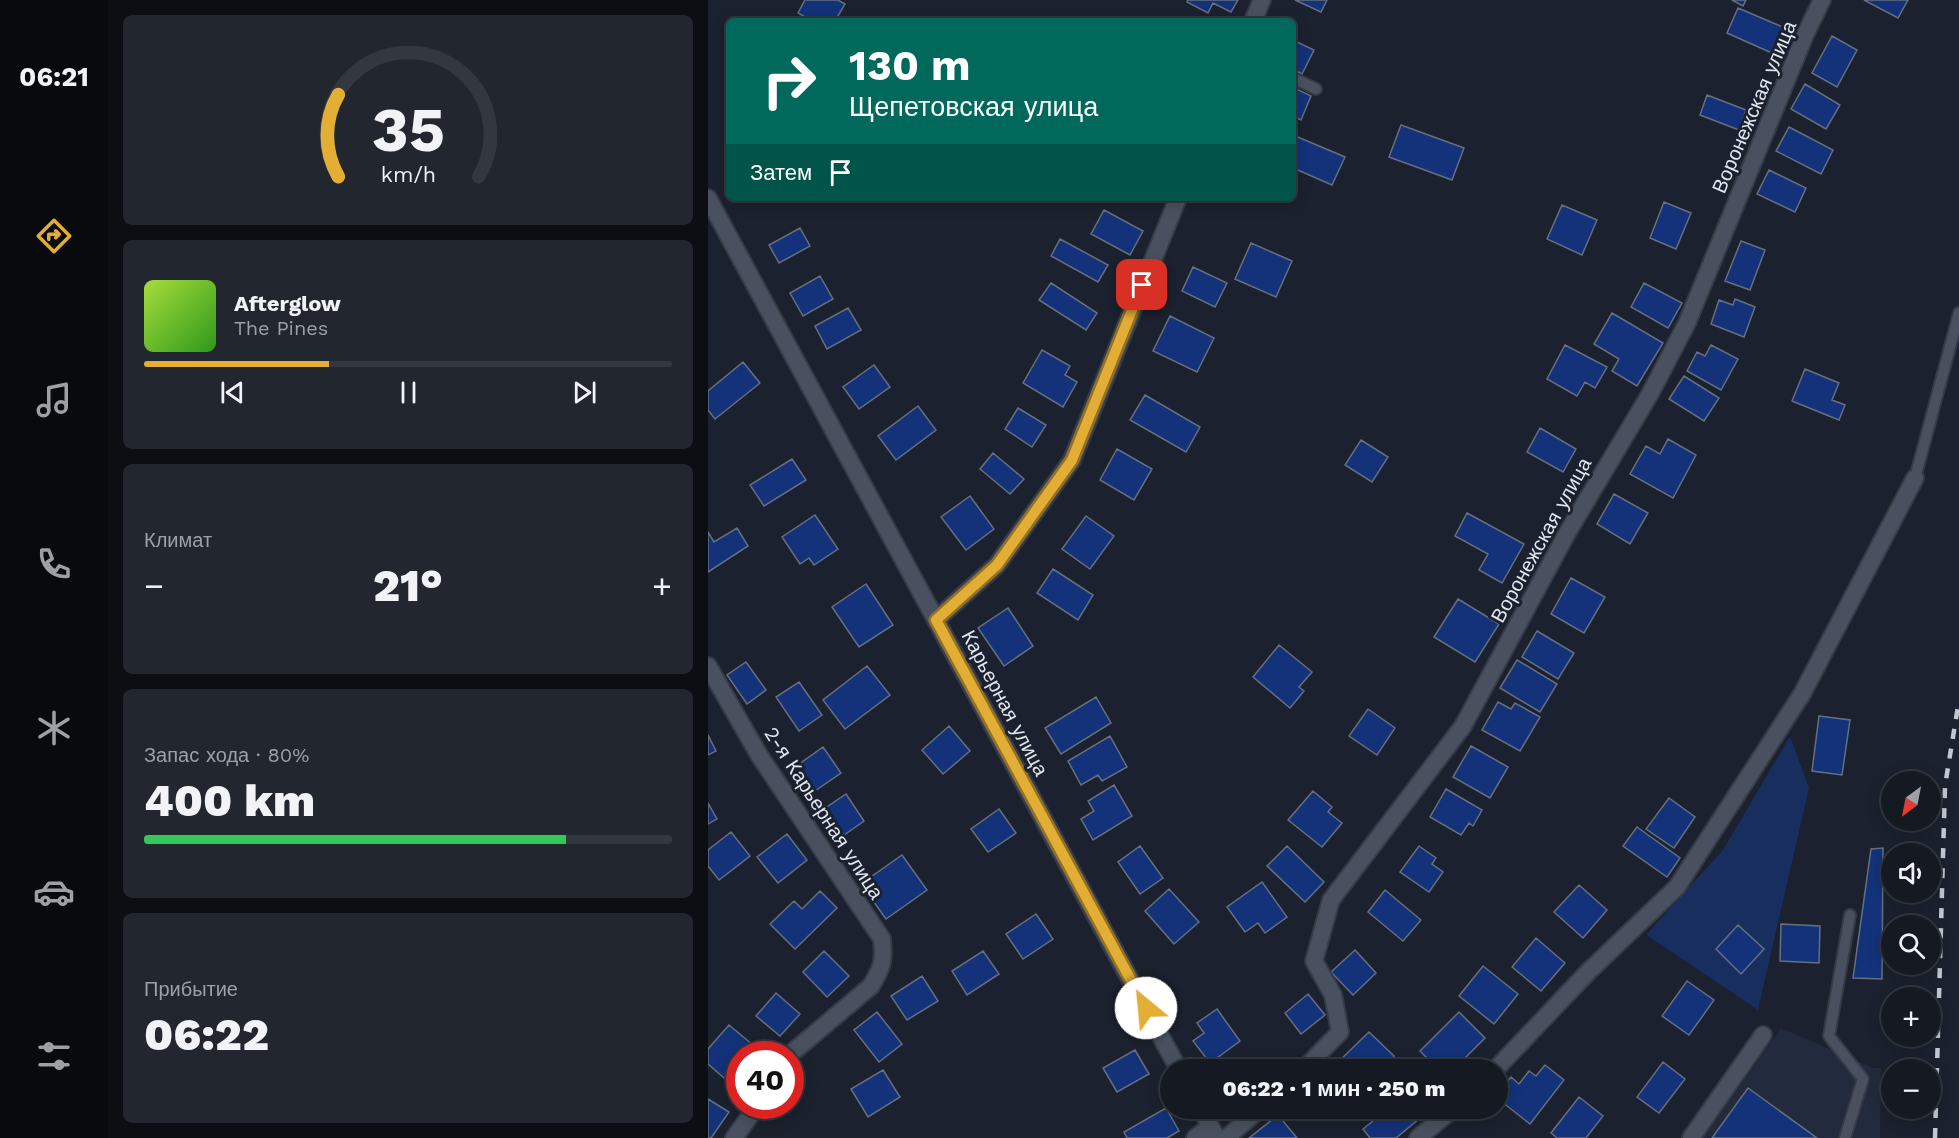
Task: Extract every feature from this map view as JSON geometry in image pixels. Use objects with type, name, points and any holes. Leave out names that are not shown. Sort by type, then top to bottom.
[{"type":"street","points":[[1254,18],[1262,0]]},
{"type":"street","name":"Воронежская улица","points":[[1314,1059],[1340,1032],[1333,995],[1314,961],[1331,900],[1463,726],[1566,535],[1650,394],[1687,323],[1805,35],[1822,0]]},
{"type":"street","name":"Карьерная улица","points":[[708,198],[1173,1059]]},
{"type":"street","points":[[936,620],[997,565],[1072,460],[1177,201]]},
{"type":"street","points":[[1505,1059],[1588,972],[1677,887],[1802,694],[1915,478]]},
{"type":"street","name":"2-я Карьерная улица","points":[[708,666],[759,755],[882,939],[884,958],[879,973],[870,986],[804,1042]]},
{"type":"street","points":[[1691,1138],[1763,1035]]},
{"type":"street","points":[[734,1138],[747,1119]]},
{"type":"street","points":[[1226,1138],[1248,1119]]},
{"type":"street","points":[[1418,1138],[1441,1119]]},
{"type":"street","points":[[1195,1138],[1213,1132]]},
{"type":"lane","points":[[1296,79],[1316,89]]},
{"type":"lane","points":[[1915,478],[1959,313]]},
{"type":"lane","points":[[1845,1138],[1863,1079],[1829,1036],[1850,915]]},
{"type":"shaded area","points":[[1790,736],[1809,788],[1758,1010],[1646,935],[1723,850]]},
{"type":"shaded area","points":[[1781,1028],[1873,1068],[1881,1068],[1880,1138],[1703,1138]]},
{"type":"building","points":[[805,0],[838,0],[845,4],[837,18],[807,18],[798,13]]},
{"type":"building","points":[[1188,0],[1238,0],[1231,12],[1213,3],[1208,13],[1187,2]]},
{"type":"building","points":[[1295,0],[1327,0],[1321,12]]},
{"type":"building","points":[[1732,0],[1746,0],[1743,6]]},
{"type":"building","points":[[1864,0],[1908,0],[1898,18]]},
{"type":"building","points":[[1738,8],[1792,31],[1781,57],[1727,33]]},
{"type":"building","points":[[1832,36],[1857,50],[1837,87],[1812,73]]},
{"type":"building","points":[[1296,41],[1314,50],[1302,74],[1296,71]]},
{"type":"building","points":[[1805,84],[1840,105],[1826,129],[1791,109]]},
{"type":"building","points":[[1296,89],[1311,96],[1301,120],[1296,118]]},
{"type":"building","points":[[1707,95],[1746,110],[1739,130],[1700,115]]},
{"type":"building","points":[[1401,125],[1464,148],[1452,180],[1389,157]]},
{"type":"building","points":[[1789,127],[1833,150],[1821,174],[1776,151]]},
{"type":"building","points":[[1296,136],[1345,157],[1332,185],[1296,169]]},
{"type":"building","points":[[1769,170],[1806,188],[1795,212],[1757,194]]},
{"type":"building","points":[[1664,202],[1691,213],[1676,249],[1650,238]]},
{"type":"building","points":[[1562,205],[1597,220],[1582,255],[1547,239]]},
{"type":"building","points":[[1104,210],[1143,231],[1130,255],[1091,234]]},
{"type":"building","points":[[800,228],[810,246],[779,263],[769,245]]},
{"type":"building","points":[[1060,239],[1108,265],[1098,282],[1051,256]]},
{"type":"building","points":[[1741,241],[1765,250],[1750,290],[1725,281]]},
{"type":"building","points":[[1251,243],[1292,261],[1276,297],[1235,279]]},
{"type":"building","points":[[1193,267],[1227,283],[1215,307],[1182,291]]},
{"type":"building","points":[[820,276],[833,299],[803,316],[790,293]]},
{"type":"building","points":[[1051,283],[1097,313],[1086,330],[1039,300]]},
{"type":"building","points":[[1644,283],[1682,303],[1668,328],[1631,307]]},
{"type":"building","points":[[1735,299],[1755,307],[1744,337],[1711,324],[1719,300],[1733,305]]},
{"type":"building","points":[[848,308],[861,330],[827,349],[815,326]]},
{"type":"building","points":[[1612,313],[1663,343],[1637,386],[1612,371],[1619,359],[1594,344]]},
{"type":"building","points":[[1170,316],[1214,338],[1197,372],[1153,351]]},
{"type":"building","points":[[1565,345],[1607,367],[1595,388],[1585,382],[1577,396],[1547,379]]},
{"type":"building","points":[[1711,345],[1738,359],[1721,390],[1687,371],[1697,352],[1705,356]]},
{"type":"building","points":[[1042,350],[1070,366],[1065,375],[1077,382],[1063,407],[1023,383]]},
{"type":"building","points":[[743,362],[760,383],[715,419],[708,410],[708,391]]},
{"type":"building","points":[[874,365],[890,387],[859,409],[843,387]]},
{"type":"building","points":[[1805,369],[1839,383],[1832,400],[1845,405],[1839,420],[1792,401]]},
{"type":"building","points":[[1684,376],[1719,398],[1704,421],[1669,399]]},
{"type":"building","points":[[1145,395],[1200,427],[1186,452],[1130,420]]},
{"type":"building","points":[[918,406],[936,430],[896,460],[878,436]]},
{"type":"building","points":[[1018,408],[1046,425],[1032,447],[1005,429]]},
{"type":"building","points":[[1540,428],[1576,449],[1563,472],[1527,452]]},
{"type":"building","points":[[1668,439],[1696,455],[1673,498],[1630,474],[1646,446],[1660,454]]},
{"type":"building","points":[[1361,440],[1388,457],[1372,482],[1345,465]]},
{"type":"building","points":[[1117,449],[1152,469],[1134,500],[1100,480]]},
{"type":"building","points":[[993,453],[1024,479],[1010,494],[980,469]]},
{"type":"building","points":[[792,459],[806,480],[764,506],[750,485]]},
{"type":"building","points":[[1614,494],[1648,513],[1630,544],[1597,524]]},
{"type":"building","points":[[970,496],[994,529],[966,550],[941,517]]},
{"type":"building","points":[[1467,513],[1524,544],[1502,583],[1479,570],[1488,554],[1455,536]]},
{"type":"building","points":[[815,515],[838,549],[814,565],[809,558],[800,564],[782,537]]},
{"type":"building","points":[[1086,516],[1114,536],[1090,569],[1062,549]]},
{"type":"building","points":[[737,528],[748,546],[708,572],[708,532],[714,542]]},
{"type":"building","points":[[1053,569],[1093,595],[1078,620],[1037,593]]},
{"type":"building","points":[[1571,578],[1605,597],[1584,633],[1551,614]]},
{"type":"building","points":[[866,584],[893,625],[859,647],[832,607]]},
{"type":"building","points":[[1458,599],[1499,624],[1475,662],[1434,637]]},
{"type":"building","points":[[1008,608],[1033,646],[1004,666],[978,628]]},
{"type":"building","points":[[1537,631],[1574,653],[1558,679],[1522,657]]},
{"type":"building","points":[[1279,645],[1312,672],[1299,687],[1304,691],[1290,708],[1253,677]]},
{"type":"building","points":[[1517,660],[1557,684],[1540,712],[1500,688]]},
{"type":"building","points":[[746,662],[766,690],[747,704],[727,675]]},
{"type":"building","points":[[867,666],[890,695],[845,729],[823,700]]},
{"type":"building","points":[[799,682],[822,715],[799,731],[776,697]]},
{"type":"building","points":[[1096,697],[1111,723],[1061,754],[1045,728]]},
{"type":"building","points":[[1498,702],[1511,709],[1515,703],[1540,717],[1520,751],[1482,730]]},
{"type":"building","points":[[1368,709],[1395,728],[1377,755],[1349,736]]},
{"type":"building","points":[[1819,716],[1850,720],[1842,775],[1812,771]]},
{"type":"building","points":[[949,726],[970,751],[943,774],[922,750]]},
{"type":"building","points":[[708,735],[716,751],[708,755]]},
{"type":"building","points":[[1110,736],[1127,767],[1102,781],[1098,775],[1081,785],[1068,761]]},
{"type":"building","points":[[1471,746],[1508,767],[1490,798],[1453,777]]},
{"type":"building","points":[[823,747],[841,773],[806,797],[788,772]]},
{"type":"building","points":[[1114,785],[1132,816],[1093,840],[1081,819],[1094,811],[1088,801]]},
{"type":"building","points":[[1446,789],[1482,810],[1473,826],[1469,823],[1461,835],[1430,817]]},
{"type":"building","points":[[1313,791],[1332,807],[1328,812],[1342,823],[1322,847],[1288,820]]},
{"type":"building","points":[[846,794],[864,821],[837,840],[818,813]]},
{"type":"building","points":[[1669,798],[1695,817],[1674,848],[1646,829]]},
{"type":"building","points":[[708,803],[717,819],[708,824]]},
{"type":"building","points":[[999,809],[1016,833],[988,852],[971,829]]},
{"type":"building","points":[[1637,827],[1680,858],[1667,877],[1623,846]]},
{"type":"building","points":[[731,832],[750,856],[719,880],[708,866],[708,850]]},
{"type":"building","points":[[787,834],[807,860],[778,883],[757,857]]},
{"type":"building","points":[[1140,846],[1163,878],[1140,894],[1118,862]]},
{"type":"building","points":[[1287,846],[1324,882],[1305,902],[1267,866]]},
{"type":"building","points":[[1419,846],[1436,858],[1432,864],[1443,872],[1429,892],[1400,872]]},
{"type":"building","points":[[1881,848],[1882,979],[1853,978],[1871,849]]},
{"type":"building","points":[[902,855],[927,890],[886,919],[861,884]]},
{"type":"building","points":[[1262,882],[1287,917],[1265,933],[1258,923],[1245,932],[1227,907]]},
{"type":"building","points":[[1579,885],[1607,910],[1583,938],[1554,912]]},
{"type":"building","points":[[1169,889],[1199,922],[1174,944],[1145,911]]},
{"type":"building","points":[[1385,890],[1421,920],[1403,941],[1368,912]]},
{"type":"building","points":[[820,891],[837,908],[795,949],[770,924],[794,901],[802,909]]},
{"type":"building","points":[[1036,914],[1053,939],[1023,959],[1006,934]]},
{"type":"building","points":[[1781,924],[1820,926],[1819,963],[1780,961]]},
{"type":"building","points":[[1738,925],[1764,949],[1741,974],[1716,949]]},
{"type":"building","points":[[1536,938],[1565,963],[1541,991],[1512,967]]},
{"type":"building","points":[[1355,950],[1376,973],[1353,995],[1331,972]]},
{"type":"building","points":[[824,951],[849,976],[827,997],[803,972]]},
{"type":"building","points":[[983,951],[999,974],[967,995],[952,971]]},
{"type":"building","points":[[1483,966],[1518,994],[1494,1024],[1459,996]]},
{"type":"building","points":[[922,976],[938,1001],[907,1020],[891,996]]},
{"type":"building","points":[[1687,981],[1714,1000],[1689,1035],[1662,1016]]},
{"type":"building","points":[[776,993],[800,1014],[780,1036],[756,1016]]},
{"type":"building","points":[[1308,994],[1325,1015],[1301,1034],[1285,1013]]},
{"type":"building","points":[[1217,1009],[1240,1041],[1215,1059],[1207,1059],[1193,1041],[1204,1033],[1197,1023]]},
{"type":"building","points":[[877,1012],[902,1044],[879,1062],[854,1030]]},
{"type":"building","points":[[1459,1012],[1485,1038],[1464,1059],[1428,1059],[1420,1051]]},
{"type":"building","points":[[729,1025],[748,1041],[726,1041],[726,1076],[724,1078],[708,1064],[708,1049]]},
{"type":"building","points":[[1369,1032],[1394,1056],[1391,1059],[1341,1059]]},
{"type":"building","points":[[1135,1050],[1149,1074],[1117,1092],[1103,1068]]},
{"type":"building","points":[[1663,1062],[1685,1079],[1659,1113],[1637,1097]]},
{"type":"building","points":[[1545,1065],[1564,1080],[1530,1124],[1508,1107],[1508,1081],[1511,1077],[1519,1084],[1529,1071],[1536,1076]]},
{"type":"building","points":[[883,1070],[900,1097],[868,1117],[851,1089]]},
{"type":"building","points":[[1748,1088],[1817,1138],[1712,1138]]},
{"type":"building","points":[[1579,1097],[1603,1116],[1586,1138],[1557,1138],[1551,1133]]},
{"type":"building","points":[[708,1099],[726,1110],[726,1116],[711,1138],[708,1138]]},
{"type":"building","points":[[1160,1111],[1160,1119],[1172,1119],[1179,1131],[1167,1138],[1127,1138],[1124,1132]]},
{"type":"building","points":[[1273,1119],[1281,1119],[1297,1138],[1249,1138]]},
{"type":"building","points":[[1375,1119],[1419,1119],[1396,1138],[1370,1138],[1363,1129]]},
{"type":"railway","points":[[1935,1138],[1945,786],[1959,700]]},
{"type":"route","points":[[1142,285],[1072,460],[997,565],[936,620],[1146,1008]]}]
